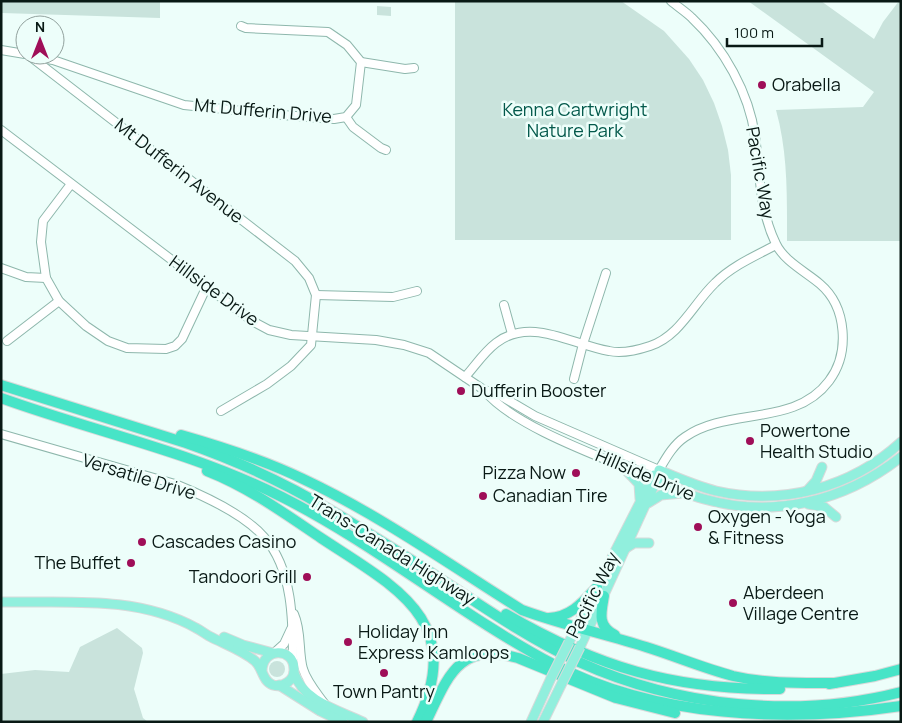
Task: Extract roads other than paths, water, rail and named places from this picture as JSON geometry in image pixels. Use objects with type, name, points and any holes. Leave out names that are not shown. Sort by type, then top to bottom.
[{"type":"highway","name":"Trans-Canada Highway","points":[[1,385],[211,452],[302,493],[522,631],[579,662],[639,683],[684,695],[741,704],[790,706],[858,701],[901,692]]},
{"type":"highway","name":"Trans-Canada Highway","points":[[1,398],[159,448],[241,477],[301,507],[380,555],[473,616],[545,659],[574,674],[615,689],[666,705],[716,714],[768,718],[810,718],[860,713],[901,706]]},
{"type":"highway","points":[[130,426],[181,435],[215,444],[304,479],[358,507],[522,610],[543,618],[646,647],[747,679],[794,684],[835,683]]},
{"type":"highway","points":[[159,448],[186,463],[228,480],[254,494],[379,576],[408,599],[427,628],[434,656],[432,682],[417,722]]},
{"type":"highway","points":[[543,618],[557,618],[570,613],[597,587]]},
{"type":"highway","points":[[604,596],[601,616],[604,627],[609,632],[646,647]]},
{"type":"highway","points":[[468,598],[502,611],[534,630],[583,654],[665,680],[710,687],[746,689],[798,688],[875,676],[901,669]]},
{"type":"highway","points":[[427,720],[444,684],[455,668],[473,657],[494,654],[510,656],[525,661],[588,688],[643,706],[679,714],[716,714]]},
{"type":"main road","name":"Hillside Drive","points":[[659,470],[701,486],[741,495],[770,496],[806,492],[854,475],[881,458],[901,442]]},
{"type":"main road","name":"Hillside Drive","points":[[654,480],[713,502],[771,508],[803,504],[832,496],[860,484],[901,457]]},
{"type":"main road","points":[[622,466],[639,484],[643,503],[661,495],[686,493]]},
{"type":"main road","points":[[806,492],[816,481],[822,467]]},
{"type":"main road","name":"Pacific Way","points":[[530,722],[597,587],[659,470]]},
{"type":"main road","name":"Pacific Way","points":[[543,722],[637,524],[643,503]]},
{"type":"main road","points":[[803,504],[824,507],[836,517]]},
{"type":"main road","points":[[625,549],[634,543],[649,543],[638,536],[637,524]]},
{"type":"main road","points":[[1,602],[120,604],[151,610],[196,628],[210,631],[242,645],[287,655],[293,662],[294,673],[299,685],[303,689],[316,700],[363,722]]},
{"type":"main road","points":[[196,628],[246,654],[258,664],[269,683],[278,685],[320,711],[343,722]]},
{"type":"main road","points":[[262,671],[263,662],[273,653]]},
{"type":"main road","points":[[278,685],[288,682],[294,673]]},
{"type":"street","name":"Pacific Way","points":[[659,470],[668,454],[683,438],[700,428],[790,409],[816,395],[830,380],[834,372],[842,350],[843,341],[841,318],[836,305],[822,285],[788,259],[776,245],[760,195],[755,135],[746,103],[733,71],[713,41],[692,18],[671,1]]},
{"type":"street","points":[[241,26],[246,28],[328,32],[348,45],[361,62],[405,69],[414,68]]},
{"type":"street","name":"Mt Dufferin Drive","points":[[1,50],[15,53]]},
{"type":"street","name":"Mt Dufferin Drive","points":[[65,64],[184,105],[334,119],[346,117],[356,106],[361,62]]},
{"type":"street","name":"Mt Dufferin Avenue","points":[[40,65],[296,261],[309,278],[316,295]]},
{"type":"street","points":[[346,117],[354,128],[386,150]]},
{"type":"street","name":"Hillside Drive","points":[[2,134],[252,321],[269,330],[291,334],[376,340],[404,345],[429,353],[484,390],[492,400],[530,424],[654,480]]},
{"type":"street","points":[[71,184],[43,221],[41,242],[46,278],[59,301],[86,326],[108,341],[127,348],[166,349],[175,346],[182,339],[206,288]]},
{"type":"street","points":[[465,377],[495,343],[512,334],[545,332],[610,352],[630,351],[651,346],[672,334],[713,284],[729,270],[776,245]]},
{"type":"street","points":[[1,268],[26,277],[46,278]]},
{"type":"street","points":[[574,379],[606,273]]},
{"type":"street","points":[[221,411],[267,384],[291,366],[311,345],[316,295],[393,297],[417,291]]},
{"type":"street","points":[[7,340],[59,301]]},
{"type":"street","points":[[504,304],[512,334]]},
{"type":"street","name":"Hillside Drive","points":[[484,390],[496,393],[552,424],[659,470]]},
{"type":"street","name":"Versatile Drive","points":[[1,434],[175,484],[202,496],[248,522],[264,536],[277,555],[282,567],[292,608],[293,662]]},
{"type":"street","points":[[292,608],[298,624],[303,667],[308,680],[325,704]]},
{"type":"street","points":[[273,653],[284,644],[293,624]]},
{"type":"place","name":"Orabella","points":[[762,85]]},
{"type":"place","name":"Dufferin Booster","points":[[461,391]]},
{"type":"place","name":"Powertone Health Studio","points":[[750,441]]},
{"type":"place","name":"Pizza Now","points":[[576,473]]},
{"type":"place","name":"Canadian Tire","points":[[483,496]]},
{"type":"place","name":"Oxygen - Yoga & Fitness","points":[[698,527]]},
{"type":"place","name":"Cascades Casino","points":[[142,542]]},
{"type":"place","name":"The Buffet","points":[[131,563]]},
{"type":"place","name":"Tandoori Grill","points":[[307,577]]},
{"type":"place","name":"Aberdeen Village Centre","points":[[733,603]]},
{"type":"place","name":"Holiday Inn Express Kamloops","points":[[348,642]]},
{"type":"place","name":"Town Pantry","points":[[384,673]]},
{"type":"park label","name":"Kenna Cartwright Nature Park","points":[[575,120]]}]
